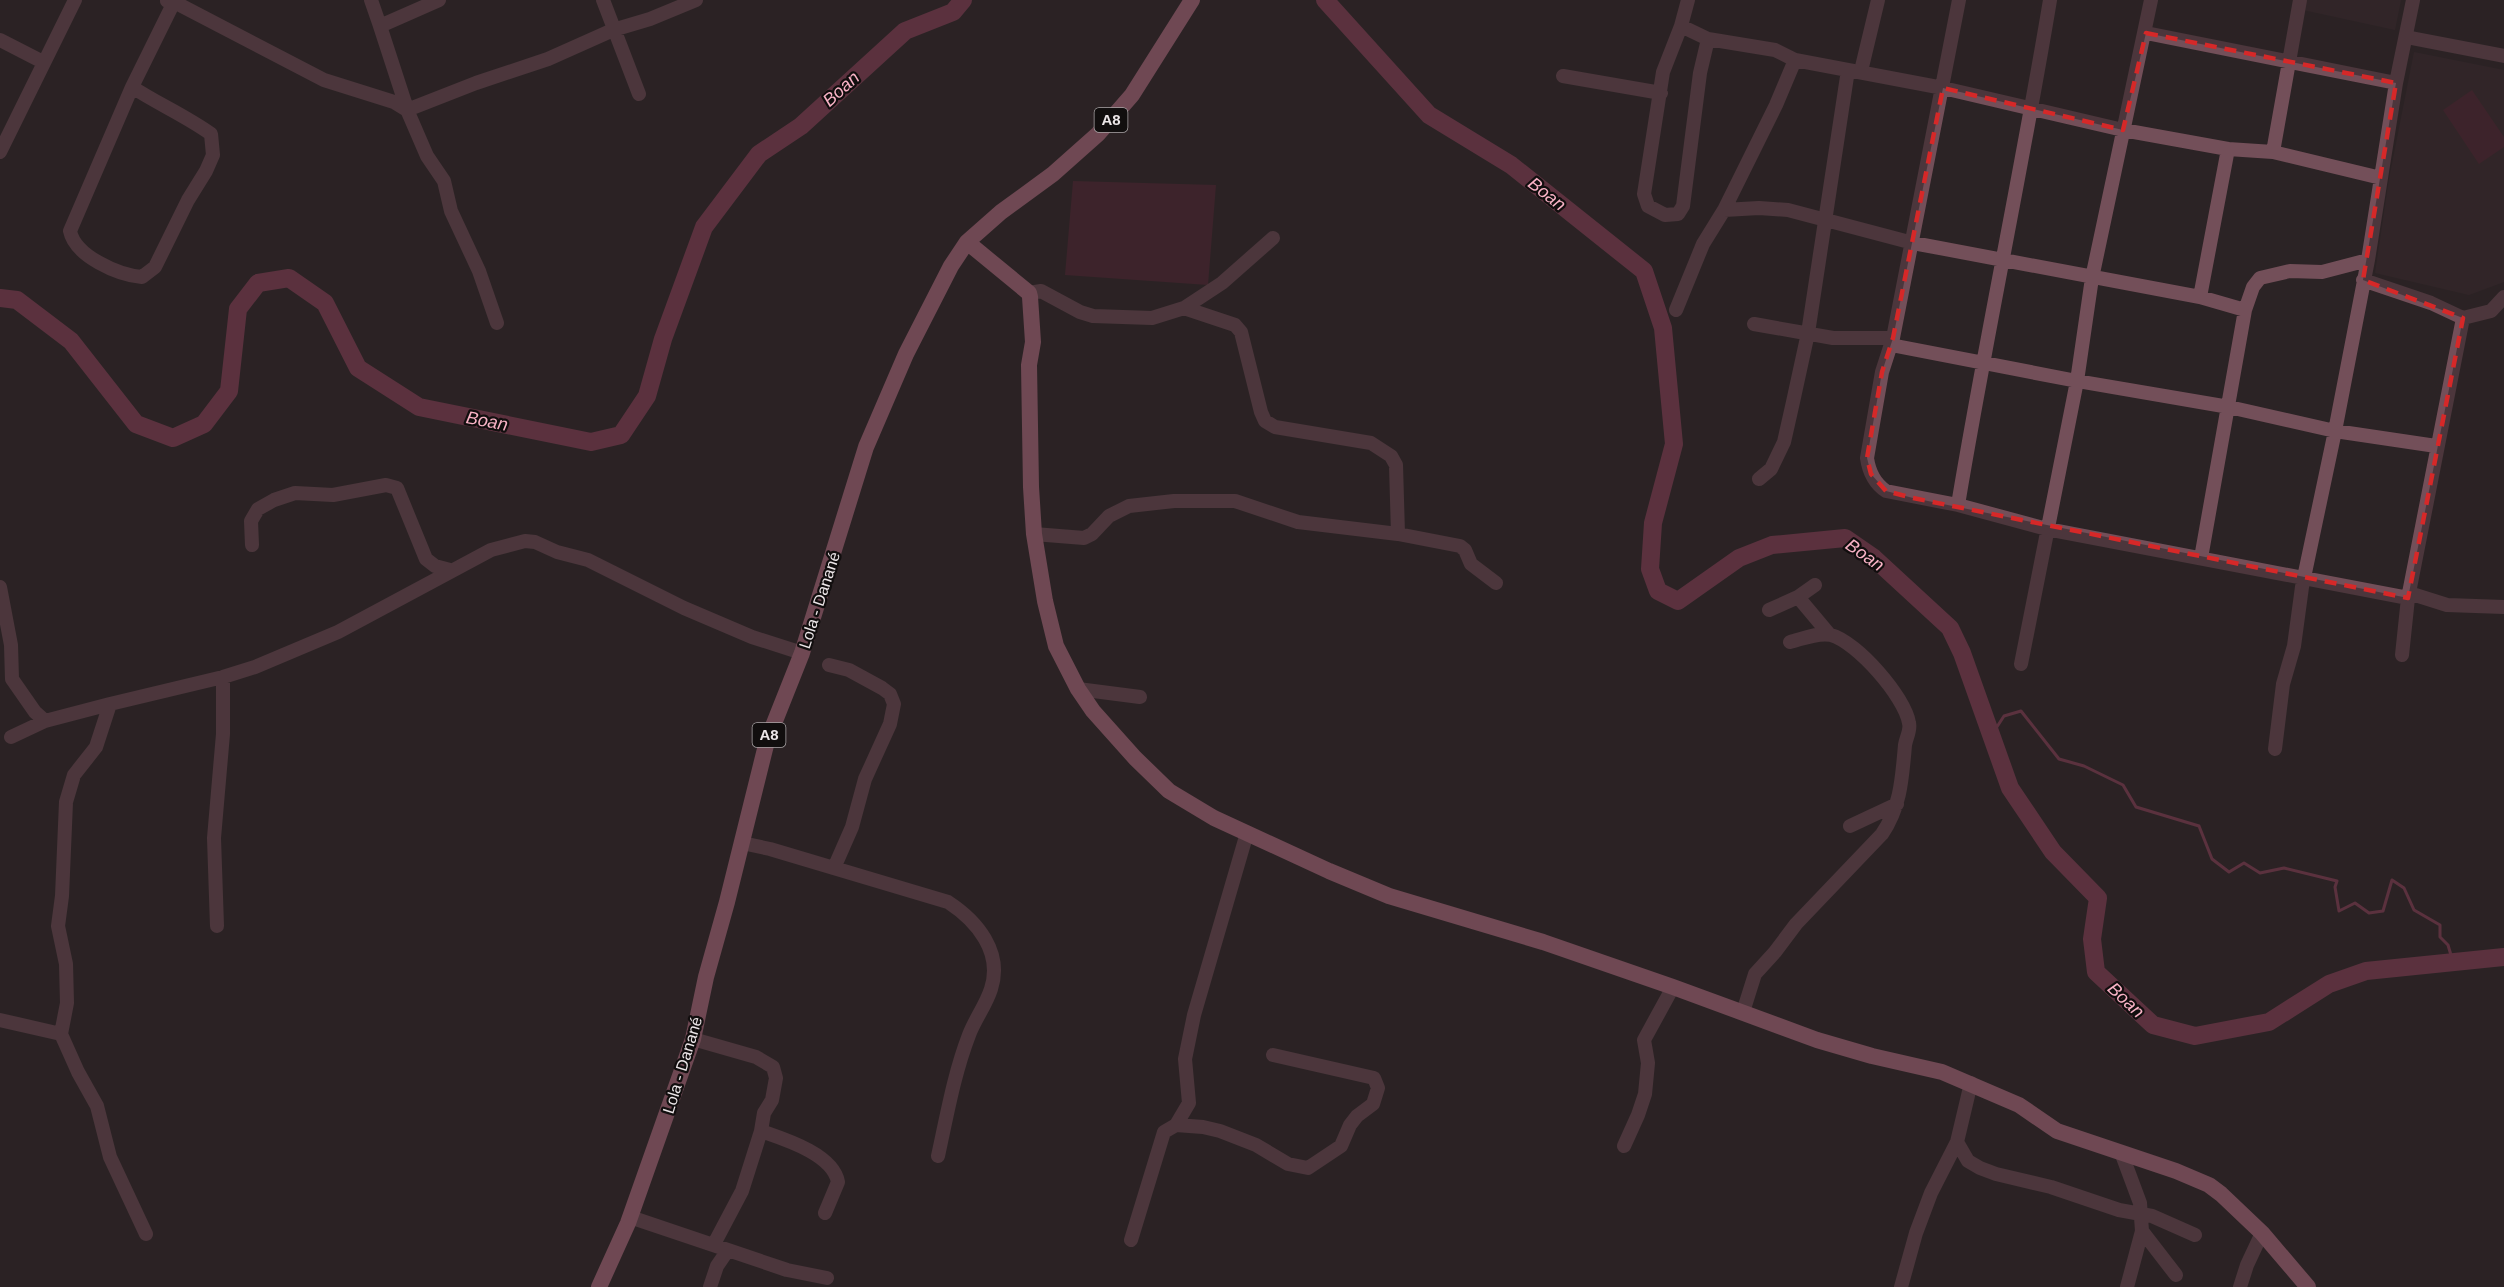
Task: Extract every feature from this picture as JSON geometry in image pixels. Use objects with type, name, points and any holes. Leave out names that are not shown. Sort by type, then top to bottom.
[{"type":"main road","name":"Lola - Danané","points":[[599,1287],[630,1216],[693,1039],[706,977],[767,741],[802,653],[866,447],[906,354],[951,266],[967,242],[1000,212],[1053,174],[1098,134],[1132,95],[1192,0]]},
{"type":"main road","points":[[967,242],[1029,292],[1033,342],[1029,365],[1034,534],[1045,601],[1056,646],[1078,688],[1094,711],[1128,750],[1169,791],[1185,802],[1247,833],[1329,871],[1409,903],[1543,942],[1817,1040],[1872,1056],[1942,1072],[2019,1106],[2057,1131],[2176,1170],[2209,1185],[2262,1233],[2308,1287]]},
{"type":"street","points":[[0,152],[75,0]]},
{"type":"street","points":[[370,0],[407,110],[427,156],[444,181],[450,211],[479,272],[497,323]]},
{"type":"street","points":[[380,26],[439,0]]},
{"type":"street","points":[[603,0],[639,94]]},
{"type":"street","points":[[407,110],[476,83],[548,59],[613,30],[651,19],[696,0]]},
{"type":"street","points":[[1688,0],[1681,26],[1663,72],[1644,200],[1652,210],[1665,214],[1680,213],[1683,206],[1700,73],[1708,39]]},
{"type":"street","points":[[1759,479],[1772,469],[1784,442],[1808,333],[1825,220],[1855,71],[1878,0]]},
{"type":"street","points":[[1959,0],[1913,243],[1892,342],[1882,372],[1867,458],[1871,474],[1877,483],[1886,491],[1958,505],[2047,529],[2409,595],[2447,605],[2504,606],[2504,599]]},
{"type":"street","points":[[1958,505],[1981,363],[2032,109],[2050,0]]},
{"type":"street","points":[[2021,664],[2077,381],[2092,278],[2146,33],[2151,0]]},
{"type":"street","points":[[2273,152],[2300,0]]},
{"type":"street","points":[[2275,749],[2283,684],[2294,646],[2305,577],[2336,431],[2362,280],[2368,260],[2396,83],[2413,0]]},
{"type":"street","points":[[132,87],[153,101],[187,117],[211,134],[213,146],[213,155],[206,171],[188,200],[155,267],[142,277],[132,276],[92,259],[78,250],[70,231],[132,87],[177,2],[324,80],[394,102],[407,110]]},
{"type":"street","points":[[1681,26],[1708,39],[1774,50],[1795,60],[1943,88],[2123,130],[2228,149],[2273,152],[2380,177]]},
{"type":"street","points":[[2146,33],[2396,83]]},
{"type":"street","points":[[2406,37],[2504,56]]},
{"type":"street","points":[[0,40],[43,62]]},
{"type":"street","points":[[1676,310],[1703,244],[1724,210],[1776,105],[1795,60]]},
{"type":"street","points":[[1563,76],[1661,93]]},
{"type":"street","points":[[2200,297],[2228,149]]},
{"type":"street","points":[[1724,210],[1759,208],[1788,210],[1913,243],[2200,297],[2245,310]]},
{"type":"street","points":[[1029,292],[1041,291],[1070,307],[1093,316],[1152,318],[1184,308],[1222,283],[1273,238]]},
{"type":"street","points":[[2201,558],[2245,310],[2253,287],[2260,278],[2290,271],[2322,272],[2368,260]]},
{"type":"street","points":[[2362,280],[2431,303],[2463,318],[2497,312],[2504,297]]},
{"type":"street","points":[[1184,308],[1235,325],[1241,332],[1265,421],[1275,427],[1371,443],[1391,456],[1396,465],[1398,534]]},
{"type":"street","points":[[2402,656],[2409,595],[2436,446],[2463,318]]},
{"type":"street","points":[[1754,324],[1833,338],[1892,342],[1981,363],[2229,407],[2336,431],[2436,446]]},
{"type":"street","points":[[252,545],[251,521],[258,510],[274,500],[295,493],[333,495],[386,485],[397,488],[426,559],[435,566],[450,570]]},
{"type":"street","points":[[1034,534],[1084,538],[1092,534],[1109,516],[1129,506],[1174,501],[1235,501],[1298,522],[1398,534],[1460,546],[1466,550],[1471,564],[1496,583]]},
{"type":"street","points":[[11,737],[45,721],[255,667],[338,632],[450,570],[508,544],[525,541],[535,542],[557,552],[588,560],[684,608],[752,637],[802,653]]},
{"type":"street","points":[[1769,610],[1798,597],[1815,585]]},
{"type":"street","points":[[0,587],[11,645],[6,680],[45,721]]},
{"type":"street","points":[[1743,1012],[1755,974],[1796,924],[1890,823],[1902,785],[1909,722],[1888,683],[1875,667],[1849,645],[1829,634],[1798,597]]},
{"type":"street","points":[[1790,642],[1820,634],[1829,634]]},
{"type":"street","points":[[829,665],[849,670],[882,688],[890,694],[894,704],[890,724],[865,778],[852,827],[834,868]]},
{"type":"street","points":[[217,926],[214,838],[223,734],[223,677]]},
{"type":"street","points":[[1078,688],[1140,697]]},
{"type":"street","points":[[110,704],[96,747],[74,775],[66,802],[64,878],[58,926],[66,964],[67,1003],[61,1034],[97,1106],[110,1157],[146,1234]]},
{"type":"street","points":[[1850,826],[1897,804]]},
{"type":"street","points":[[1131,1240],[1164,1132],[1176,1125],[1190,1097],[1185,1059],[1194,1015],[1247,833]]},
{"type":"street","points":[[742,843],[948,902],[958,909],[990,945],[994,962],[991,990],[969,1035],[952,1091],[938,1156]]},
{"type":"street","points":[[1624,1146],[1645,1094],[1648,1064],[1644,1040],[1673,987]]},
{"type":"street","points":[[0,1020],[61,1034]]},
{"type":"street","points":[[693,1039],[756,1058],[773,1067],[776,1083],[772,1100],[764,1113],[761,1131],[742,1191],[714,1244]]},
{"type":"street","points":[[1176,1125],[1220,1131],[1256,1145],[1288,1164],[1302,1168],[1313,1165],[1341,1146],[1350,1125],[1357,1116],[1373,1104],[1378,1088],[1374,1078],[1273,1055]]},
{"type":"street","points":[[1901,1287],[1916,1233],[1931,1192],[1957,1142],[1971,1083]]},
{"type":"street","points":[[761,1131],[809,1151],[834,1172],[838,1182],[825,1213]]},
{"type":"street","points":[[1957,1142],[1968,1161],[1980,1168],[2051,1187],[2119,1210],[2152,1216],[2195,1234]]},
{"type":"street","points":[[2121,1152],[2138,1195],[2142,1214],[2142,1231],[2127,1287]]},
{"type":"street","points":[[630,1216],[787,1270],[827,1278]]},
{"type":"street","points":[[2142,1231],[2176,1275]]},
{"type":"street","points":[[2240,1287],[2247,1265],[2262,1233]]},
{"type":"street","points":[[710,1287],[717,1266],[728,1250]]},
{"type":"highlighted area","points":[[2146,33],[2396,83],[2363,280],[2463,318],[2408,598],[1886,491],[1871,474],[1867,458],[1882,372],[1893,338],[1943,88],[2123,130]]},
{"type":"shaded area","points":[[2305,0],[2401,0],[2395,30],[2303,10]]},
{"type":"shaded area","points":[[2414,52],[2504,70],[2504,282],[2469,295],[2375,273],[2389,179]]},
{"type":"shaded area","points":[[2472,90],[2504,137],[2504,147],[2479,164],[2443,110]]},
{"type":"shaded area","points":[[1073,181],[1216,185],[1208,285],[1065,275]]},
{"type":"waterway","name":"Boan","points":[[0,298],[17,300],[71,341],[136,424],[173,438],[204,424],[229,391],[238,309],[258,283],[289,278],[325,303],[358,368],[419,407],[591,442],[621,435],[647,396],[663,339],[704,227],[759,154],[801,126],[905,31],[953,12],[963,0]]},
{"type":"waterway","name":"Boan","points":[[1325,0],[1429,115],[1511,165],[1644,271],[1663,328],[1674,444],[1653,523],[1650,569],[1658,591],[1678,601],[1739,558],[1772,545],[1845,538],[1874,558],[1950,628],[1962,653],[2010,788],[2053,852],[2098,898],[2092,939],[2096,972],[2153,1025],[2195,1036],[2269,1022],[2329,984],[2366,971],[2504,957]]},
{"type":"waterway","points":[[1991,736],[2004,716],[2021,711],[2059,759],[2084,766],[2123,785],[2136,807],[2199,826],[2212,859],[2229,872],[2244,863],[2260,873],[2284,868],[2337,881],[2335,887],[2339,911],[2355,903],[2369,913],[2383,911],[2392,880],[2404,888],[2414,910],[2440,925],[2440,937],[2448,945],[2453,962]]}]
